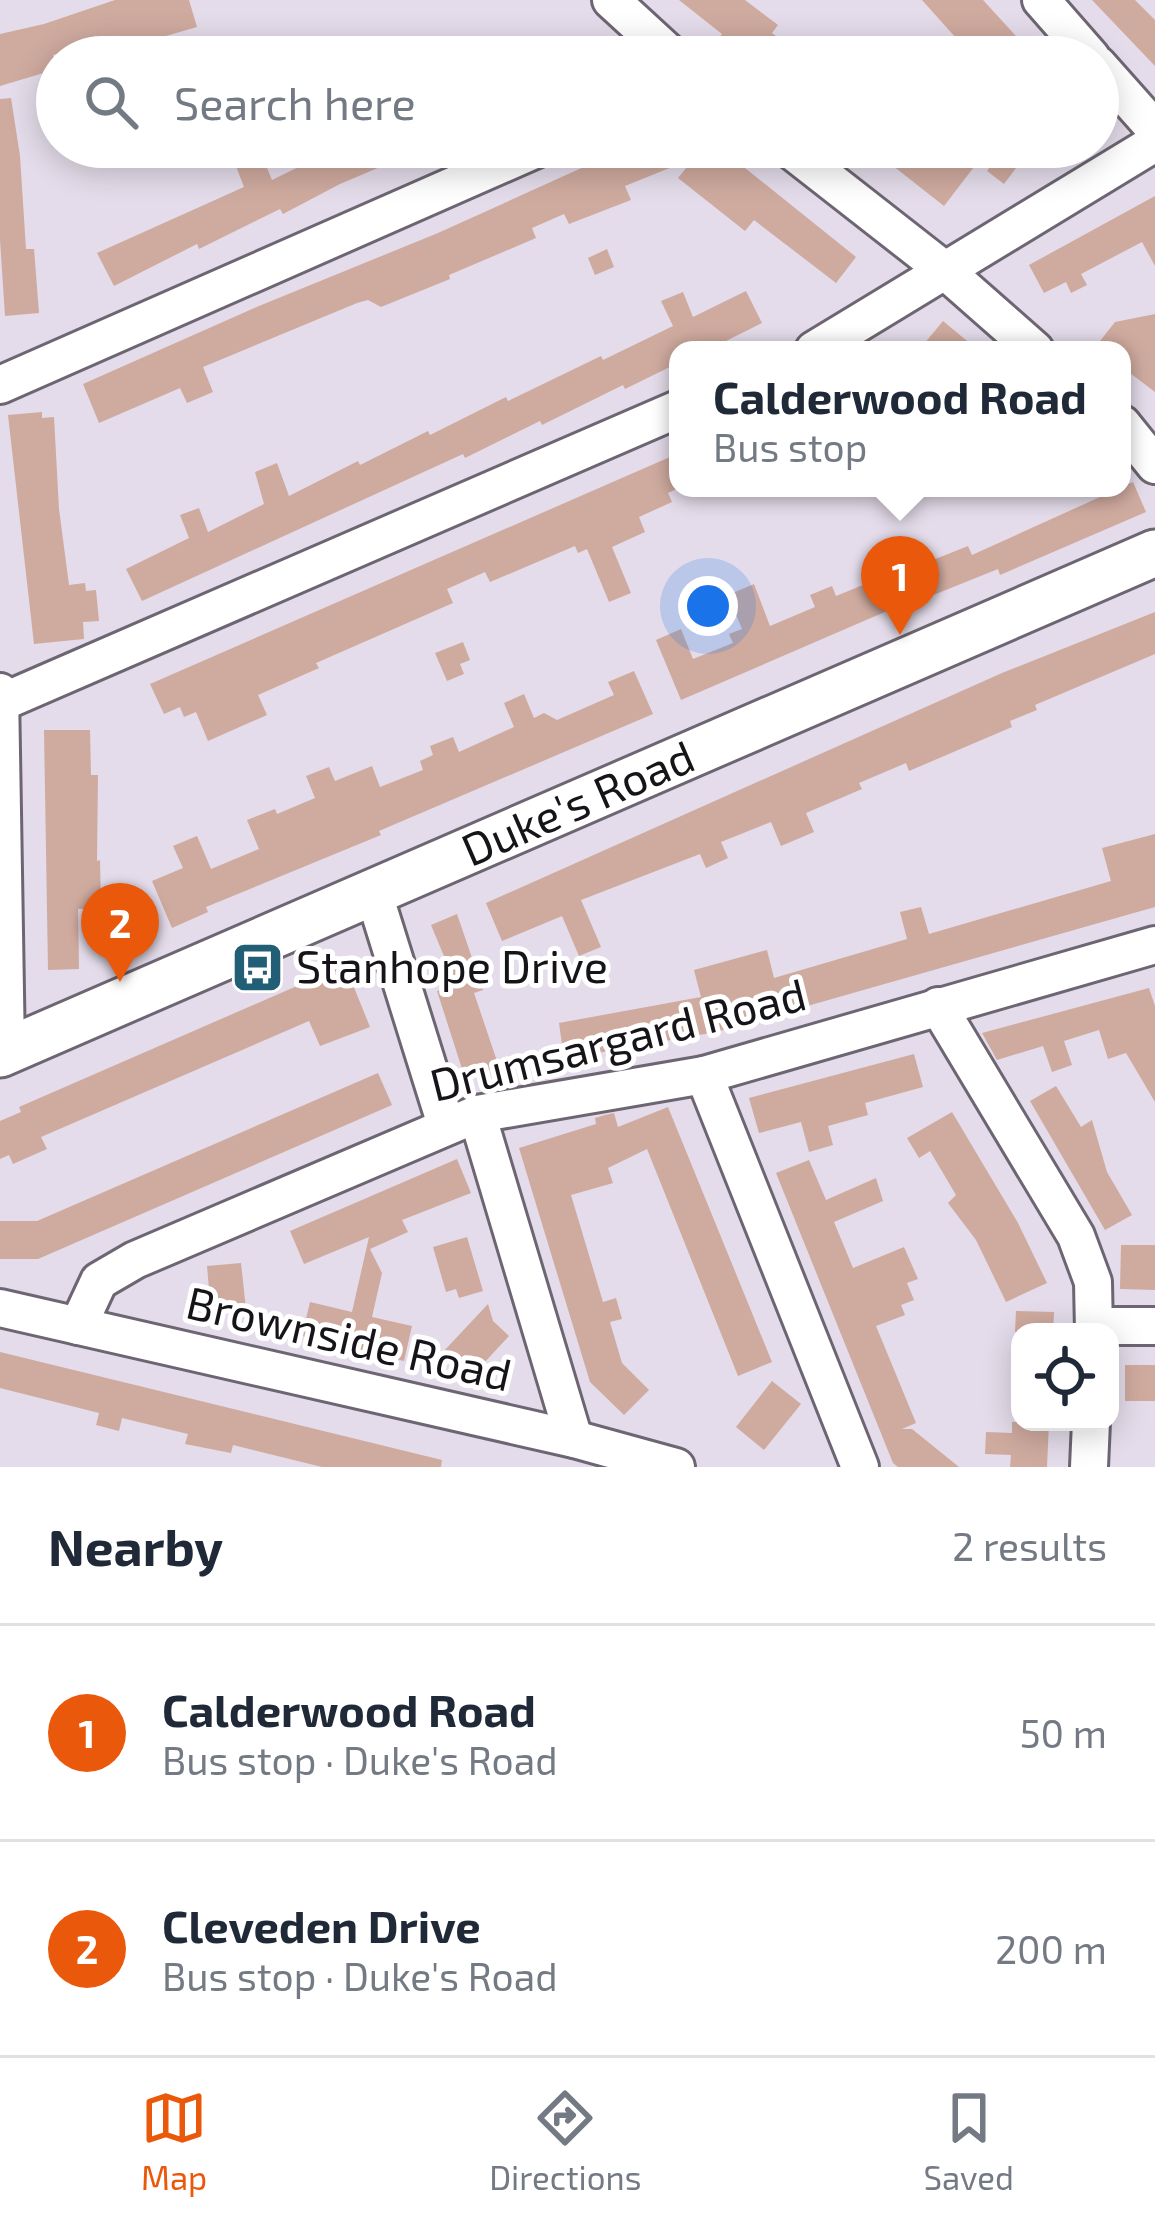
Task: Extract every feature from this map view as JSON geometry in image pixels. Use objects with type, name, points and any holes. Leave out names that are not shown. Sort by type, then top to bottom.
[{"type":"main road","name":"Duke's Road","points":[[3,1053],[1155,553]]},
{"type":"street","points":[[611,0],[651,36]]},
{"type":"street","points":[[1041,0],[1073,36]]},
{"type":"street","points":[[1119,89],[1155,129]]},
{"type":"street","points":[[1119,164],[1155,143]]},
{"type":"street","points":[[0,385],[493,168]]},
{"type":"street","points":[[814,168],[943,269],[1025,341]]},
{"type":"street","points":[[828,341],[1113,168]]},
{"type":"street","points":[[1,703],[669,413]]},
{"type":"street","points":[[1131,435],[1155,465]]},
{"type":"street","points":[[0,692],[3,1053]]},
{"type":"street","points":[[373,891],[462,1120],[574,1439]]},
{"type":"street","name":"Drumsargard Road","points":[[78,1326],[99,1281],[135,1260],[462,1120],[704,1075],[1155,945]]},
{"type":"street","points":[[938,1006],[1076,1236],[1094,1282],[1094,1323]]},
{"type":"street","points":[[704,1075],[860,1467]]},
{"type":"street","name":"Brownside Road","points":[[0,1308],[574,1439],[637,1462],[676,1467]]},
{"type":"street","points":[[1119,1328],[1155,1326]]},
{"type":"street","points":[[1089,1467],[1091,1431]]},
{"type":"building","points":[[115,0],[189,0],[197,27],[166,36],[36,36],[36,75],[0,86],[0,34]]},
{"type":"building","points":[[679,0],[745,0],[778,25],[772,33],[776,36],[722,34]]},
{"type":"building","points":[[922,0],[983,0],[1016,36],[954,36]]},
{"type":"building","points":[[1092,0],[1135,0],[1155,20],[1155,66]]},
{"type":"building","points":[[11,98],[26,249],[34,249],[39,313],[5,316],[0,99]]},
{"type":"building","points":[[237,168],[267,168],[272,180],[296,168],[378,168],[283,214],[280,209],[199,249],[197,244],[114,286],[97,253],[244,187]]},
{"type":"building","points":[[582,168],[670,168],[625,186],[631,200],[569,224],[564,214],[532,228],[536,238],[449,275],[450,279],[381,307],[368,300],[357,303],[203,367],[213,392],[187,403],[180,388],[99,423],[83,384]]},
{"type":"building","points":[[686,168],[745,168],[856,257],[836,283],[754,220],[745,231],[678,178]]},
{"type":"building","points":[[896,168],[973,168],[944,206]]},
{"type":"building","points":[[989,168],[1016,168],[1004,184],[987,171]]},
{"type":"building","points":[[1155,196],[1155,266],[1142,242],[1081,274],[1087,285],[1071,293],[1066,282],[1044,293],[1029,265]]},
{"type":"building","points":[[607,249],[614,267],[595,275],[588,258]]},
{"type":"building","points":[[746,291],[762,323],[726,341],[669,341],[669,367],[465,458],[463,454],[142,601],[126,569],[189,538],[180,515],[199,508],[208,532],[264,504],[255,472],[277,463],[289,496],[358,461],[360,465],[428,431],[430,435],[673,326],[661,301],[683,292],[693,317]]},
{"type":"building","points":[[1155,314],[1155,392],[1131,374],[1131,341],[1100,341],[1115,322]]},
{"type":"building","points":[[943,321],[967,341],[926,341]]},
{"type":"building","points":[[42,412],[42,418],[54,417],[69,585],[85,583],[86,591],[96,590],[99,621],[83,622],[84,639],[34,644],[8,415]]},
{"type":"building","points":[[669,457],[672,502],[639,517],[645,532],[612,547],[631,593],[609,602],[587,549],[578,553],[575,546],[490,582],[485,572],[447,589],[453,603],[316,663],[319,668],[258,695],[267,715],[208,741],[196,712],[184,717],[180,707],[164,714],[150,684]]},
{"type":"building","points":[[1131,483],[1146,512],[1000,575],[998,569],[924,595],[681,700],[656,640],[681,629],[693,659],[733,643],[729,634],[742,629],[728,595],[754,584],[770,626],[815,607],[810,595],[832,586],[836,596],[968,546],[972,555],[1100,497],[1131,497]]},
{"type":"building","points":[[1155,612],[1155,654],[1035,705],[1037,710],[1010,721],[1012,727],[909,771],[906,763],[859,783],[862,789],[806,813],[814,832],[781,846],[771,822],[721,842],[728,858],[706,868],[700,854],[581,900],[601,947],[579,956],[562,916],[502,941],[486,903],[1002,673]]},
{"type":"building","points":[[463,642],[470,660],[460,664],[464,674],[447,681],[435,653]]},
{"type":"building","points":[[634,671],[653,714],[206,907],[208,912],[172,928],[152,881],[183,868],[173,846],[197,836],[211,869],[259,849],[247,820],[315,798],[306,776],[329,767],[335,781],[372,766],[380,787],[423,770],[420,761],[433,755],[430,746],[453,737],[459,752],[514,727],[504,703],[524,694],[534,718],[544,713],[557,720],[614,695],[608,682]]},
{"type":"building","points":[[44,730],[90,730],[91,775],[98,775],[101,909],[78,909],[79,969],[48,970]]},
{"type":"building","points":[[1155,834],[1155,907],[716,1032],[564,1059],[559,1023],[701,997],[694,970],[767,950],[774,978],[907,939],[900,912],[921,907],[929,934],[1111,881],[1102,848]]},
{"type":"building","points":[[457,914],[483,990],[474,993],[499,1067],[465,1078],[437,991],[456,985],[431,925]]},
{"type":"building","points":[[345,965],[370,1027],[320,1046],[309,1021],[41,1137],[47,1149],[13,1164],[9,1155],[0,1159],[0,1121],[21,1112],[19,1107]]},
{"type":"building","points":[[1149,988],[1155,1006],[1155,1102],[1126,1053],[1108,1059],[1099,1030],[1064,1041],[1072,1065],[1052,1072],[1043,1046],[997,1060],[982,1033]]},
{"type":"building","points":[[914,1054],[923,1087],[865,1103],[868,1115],[828,1126],[833,1145],[809,1152],[801,1122],[759,1133],[749,1098]]},
{"type":"building","points":[[378,1073],[392,1105],[38,1259],[0,1259],[0,1221],[37,1221]]},
{"type":"building","points":[[1056,1086],[1081,1127],[1092,1120],[1107,1172],[1132,1215],[1105,1230],[1030,1101]]},
{"type":"building","points":[[668,1107],[772,1362],[738,1376],[647,1149],[608,1168],[613,1183],[571,1195],[603,1302],[616,1298],[622,1319],[610,1322],[622,1363],[649,1390],[624,1415],[590,1382],[519,1148],[596,1124],[595,1118],[605,1115],[614,1113],[618,1127]]},
{"type":"building","points":[[952,1112],[1018,1223],[1047,1283],[1006,1302],[976,1240],[948,1203],[956,1195],[930,1151],[919,1158],[907,1138]]},
{"type":"building","points":[[457,1159],[471,1193],[402,1220],[408,1232],[370,1249],[382,1273],[372,1317],[412,1326],[404,1361],[302,1336],[310,1302],[352,1312],[369,1237],[304,1264],[290,1231]]},
{"type":"building","points":[[809,1160],[826,1200],[876,1178],[883,1201],[834,1222],[853,1268],[904,1247],[918,1279],[907,1283],[914,1300],[901,1305],[905,1315],[876,1326],[916,1423],[902,1429],[912,1429],[959,1467],[898,1467],[893,1463],[776,1173]]},
{"type":"building","points":[[467,1237],[483,1291],[459,1298],[456,1289],[446,1292],[433,1247]]},
{"type":"building","points":[[1121,1245],[1155,1245],[1155,1290],[1120,1289]]},
{"type":"building","points":[[241,1263],[246,1309],[211,1312],[207,1266]]},
{"type":"building","points":[[488,1304],[493,1321],[509,1336],[470,1378],[443,1352]]},
{"type":"building","points":[[1016,1311],[1054,1312],[1053,1323],[1015,1323]]},
{"type":"building","points":[[0,1352],[442,1460],[441,1467],[322,1467],[233,1445],[231,1453],[185,1444],[188,1434],[122,1418],[119,1431],[96,1425],[99,1413],[0,1388]]},
{"type":"building","points":[[1125,1365],[1155,1365],[1155,1401],[1125,1401]]},
{"type":"building","points":[[772,1381],[801,1404],[764,1450],[736,1427]]},
{"type":"building","points":[[1049,1431],[1047,1467],[1010,1467],[1011,1455],[985,1454],[986,1432]]},
{"type":"place","name":"Calderwood Road","points":[[900,635]]},
{"type":"place","name":"Stanhope Drive","points":[[257,967]]},
{"type":"place","name":"Cleveden Drive","points":[[120,982]]}]
